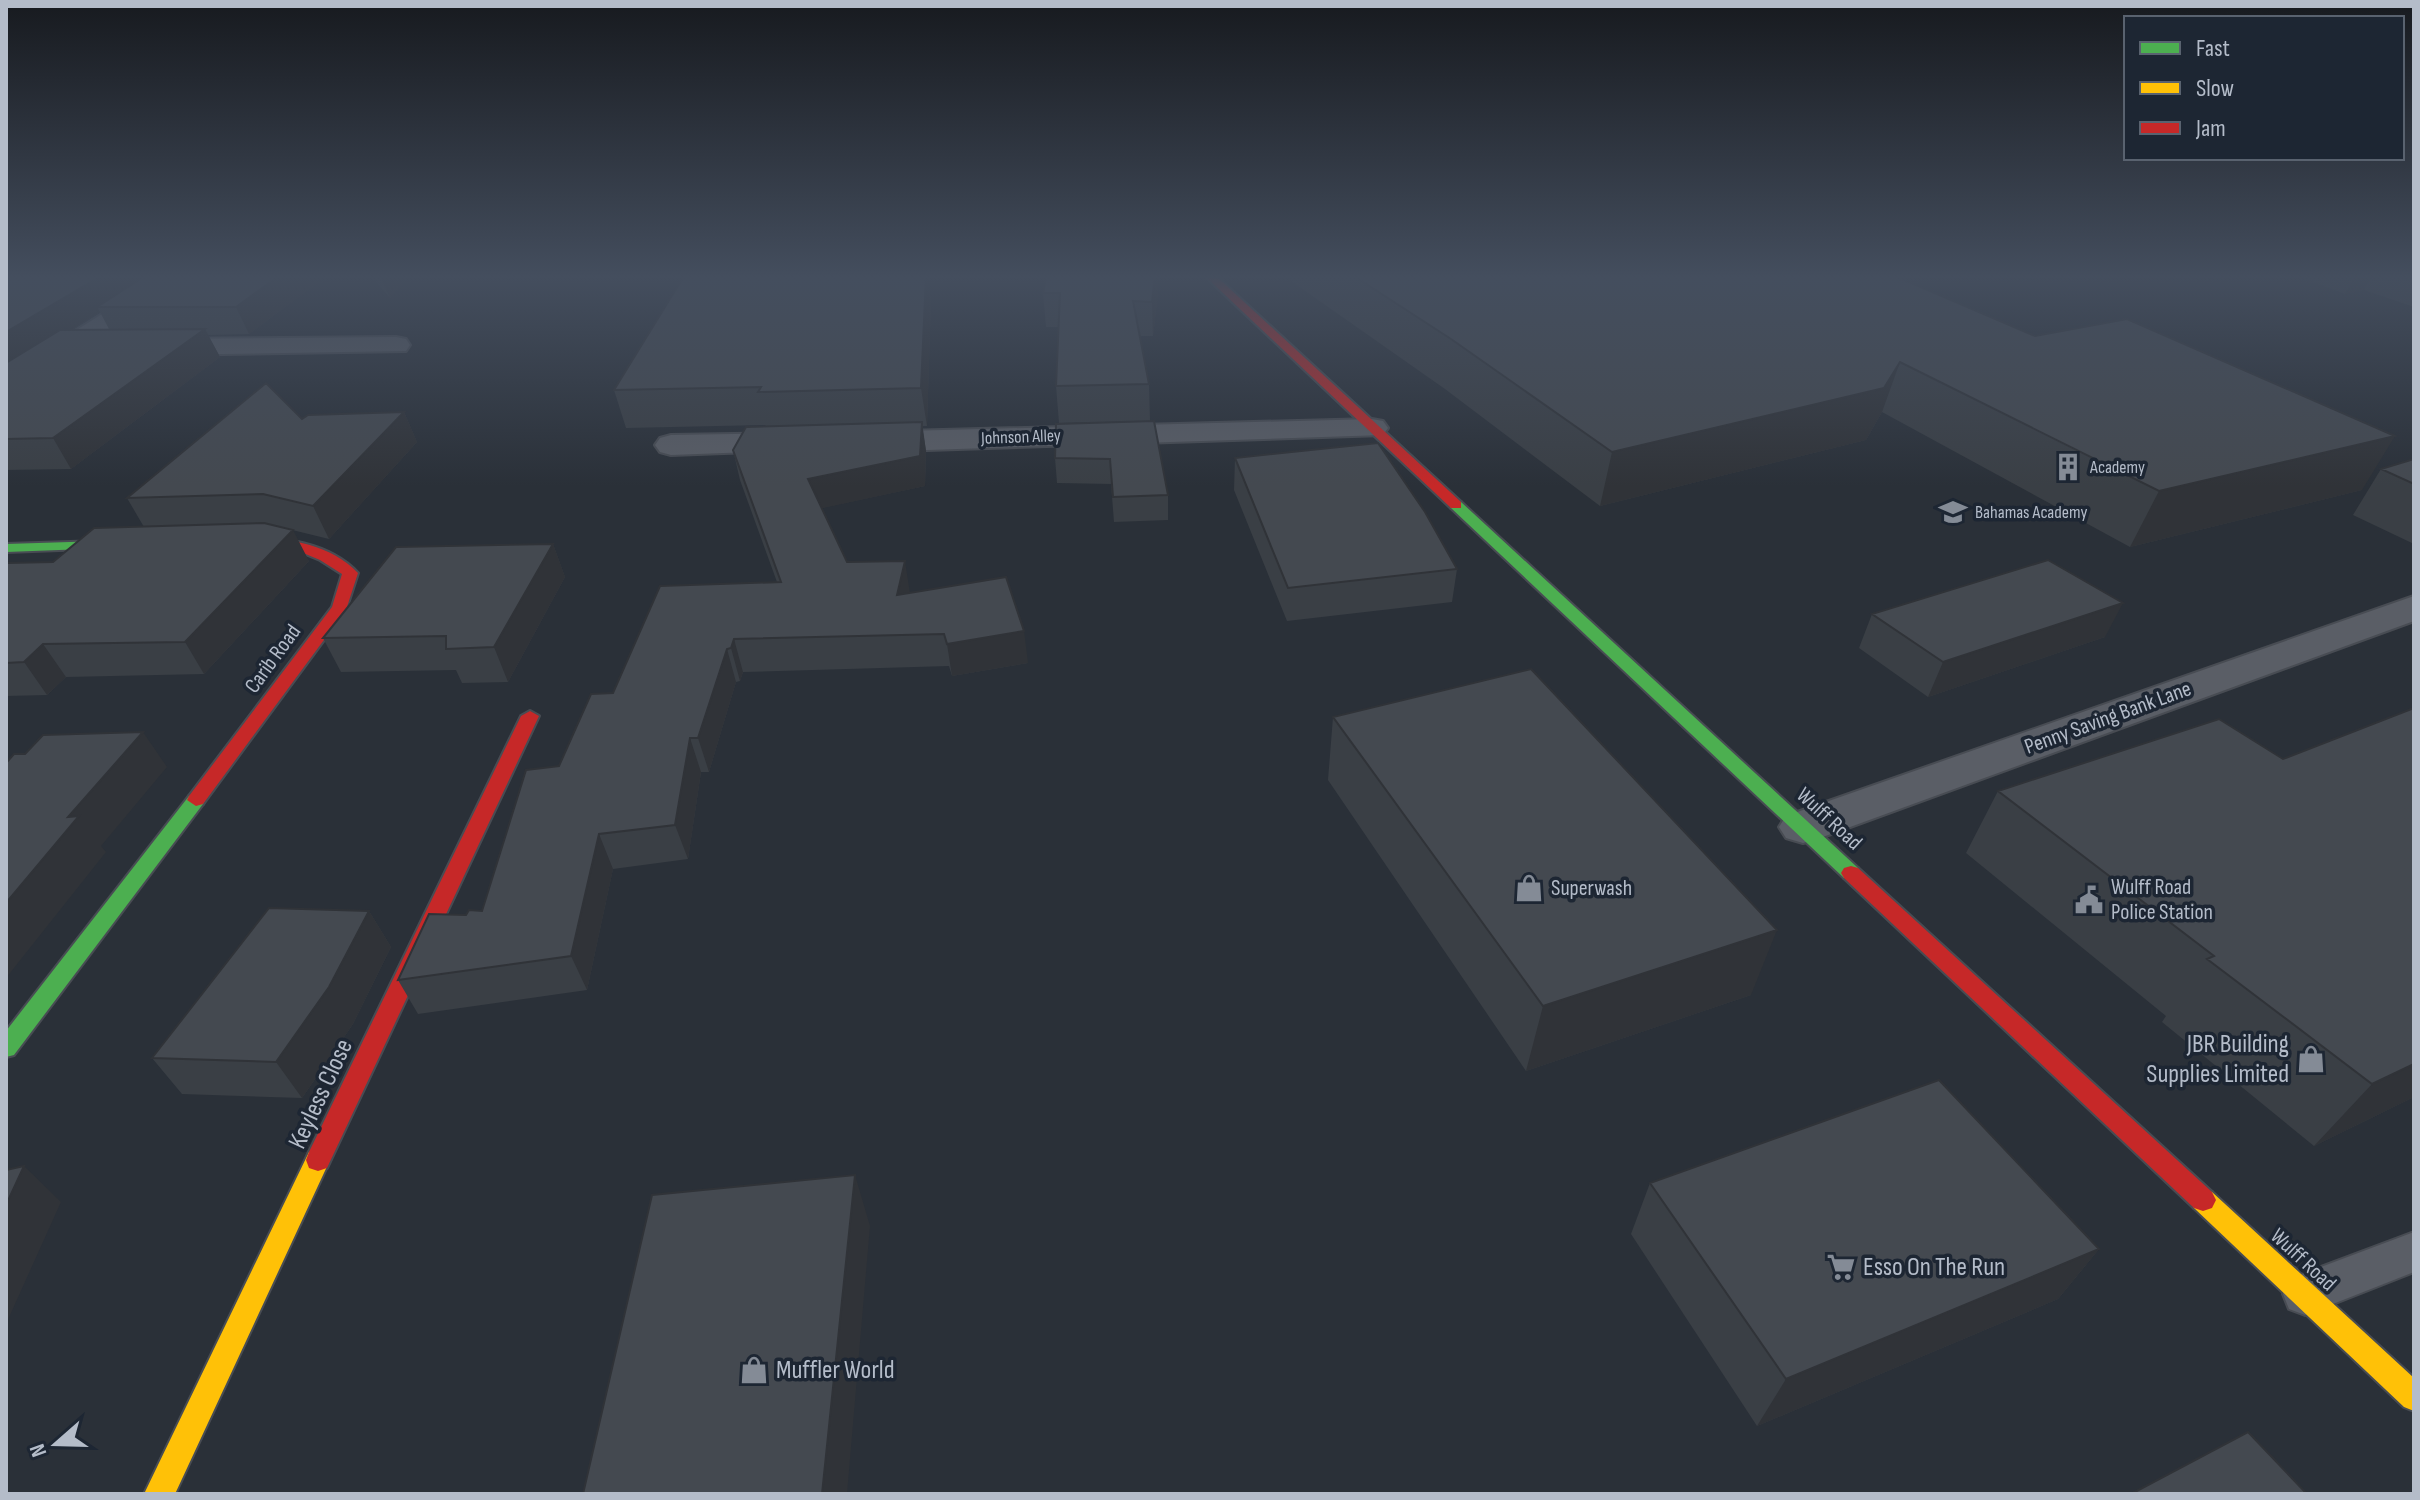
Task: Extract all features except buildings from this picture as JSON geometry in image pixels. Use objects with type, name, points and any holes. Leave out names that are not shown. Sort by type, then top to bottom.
[{"type":"main road","name":"Wulff Road","points":[[1285,346],[2414,1397]]},
{"type":"main road","name":"Carib Road","points":[[6,1048],[302,662],[340,607],[350,573],[323,550],[280,540],[219,541]]},
{"type":"main road","points":[[6,548],[158,543]]},
{"type":"main road","name":"Keyless Close","points":[[159,1494],[530,716]]},
{"type":"street","points":[[6,387],[69,347],[260,346]]},
{"type":"street","name":"Johnson Alley","points":[[671,445],[1372,428]]},
{"type":"street","name":"Penny Saving Bank Lane","points":[[1803,827],[2414,608]]},
{"type":"lane","points":[[2305,1294],[2413,1254]]},
{"type":"traffic: fast","points":[[1456,505],[1851,873]]},
{"type":"traffic: fast","points":[[6,548],[134,544]]},
{"type":"traffic: fast","points":[[6,1048],[196,800]]},
{"type":"traffic: slow","points":[[159,1494],[318,1160]]},
{"type":"traffic: slow","points":[[2203,1200],[2414,1397]]},
{"type":"traffic: jam","points":[[1285,346],[1456,505]]},
{"type":"traffic: jam","points":[[196,800],[340,607],[350,573],[325,556],[300,546],[243,541]]},
{"type":"traffic: jam","points":[[318,1160],[530,716]]},
{"type":"traffic: jam","points":[[1851,873],[2203,1200]]},
{"type":"place","name":"Academy","points":[[2068,467]]},
{"type":"place","name":"Bahamas Academy","points":[[1953,512]]},
{"type":"place","name":"Superwash","points":[[1529,888]]},
{"type":"place","name":"Wulff Road Police Station","points":[[2089,900]]},
{"type":"place","name":"JBR Building Supplies Limited","points":[[2311,1059]]},
{"type":"place","name":"Esso On The Run","points":[[1841,1267]]},
{"type":"place","name":"Muffler World","points":[[754,1370]]}]
